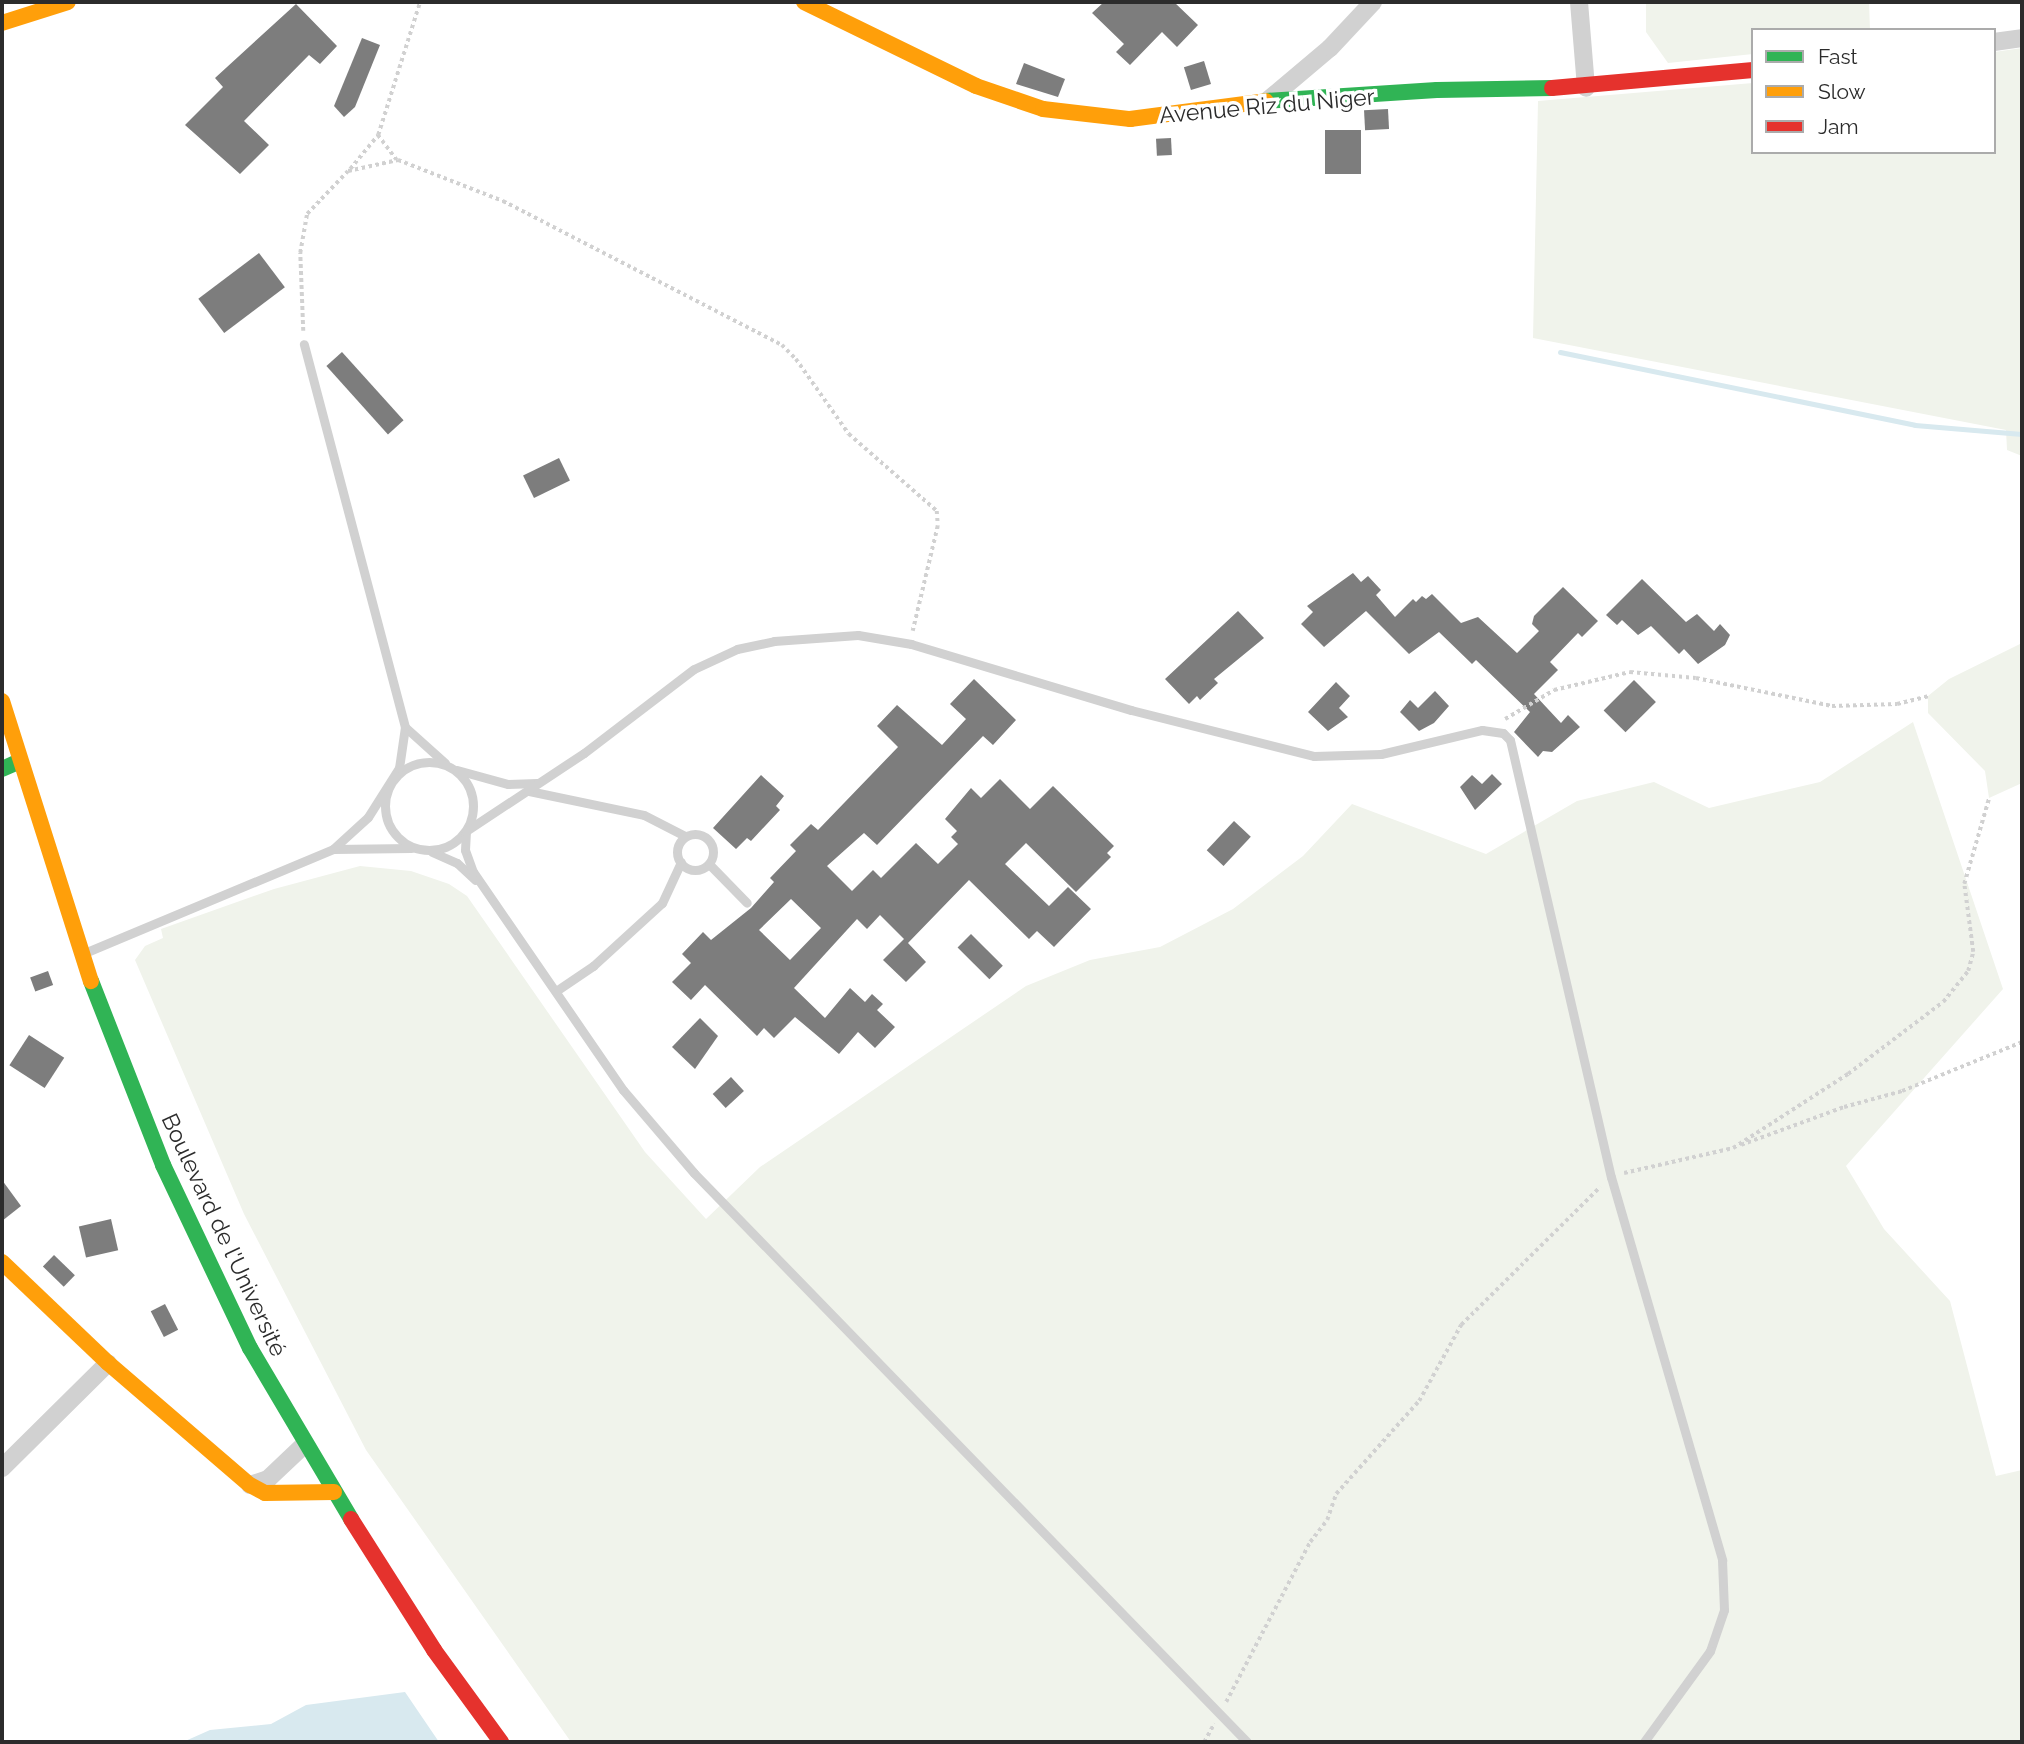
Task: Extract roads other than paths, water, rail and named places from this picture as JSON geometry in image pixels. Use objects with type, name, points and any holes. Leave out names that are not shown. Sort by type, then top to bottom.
[{"type":"street","points":[[2,23],[68,2]]},
{"type":"street","name":"Avenue Riz du Niger","points":[[803,2],[976,86],[1064,114],[1130,119],[1268,101],[1437,90],[1587,88],[1751,70]]},
{"type":"street","points":[[1268,101],[1330,48],[1373,2]]},
{"type":"street","points":[[1579,2],[1587,88]]},
{"type":"street","points":[[1996,42],[2022,38]]},
{"type":"street","name":"Boulevard de l'Université","points":[[2,701],[18,762],[80,954],[163,1165],[250,1348],[304,1445],[434,1650],[501,1742]]},
{"type":"street","points":[[2,769],[18,762]]},
{"type":"street","points":[[2,1262],[107,1363],[250,1485],[265,1493],[334,1492]]},
{"type":"street","points":[[2,1468],[107,1363]]},
{"type":"street","points":[[250,1485],[268,1479],[304,1445]]},
{"type":"lane","points":[[80,954],[333,849],[368,817],[390,787],[399,768],[405,727],[304,344]]},
{"type":"lane","points":[[333,849],[424,850],[447,845],[529,791],[694,670],[737,649],[832,635],[858,635],[911,644],[1131,710],[1314,756],[1381,754],[1492,729],[1510,740],[1611,1177],[1723,1560],[1724,1609],[1710,1651],[1644,1742]]},
{"type":"lane","points":[[405,727],[470,790],[473,811],[466,831],[466,850],[479,883]]},
{"type":"lane","points":[[537,783],[508,784],[449,767],[416,764],[390,787],[386,807],[391,827],[405,842],[457,863],[479,883],[623,1090],[694,1173],[1247,1742]]},
{"type":"lane","points":[[529,791],[644,815],[673,826],[685,836]]},
{"type":"lane","points":[[692,833],[708,838],[714,853],[709,864],[690,869],[681,862],[677,851],[685,836],[692,833]]},
{"type":"lane","points":[[556,991],[593,966],[662,903],[681,862]]},
{"type":"lane","points":[[709,864],[747,903]]},
{"type":"waterway","points":[[1560,352],[1915,425],[2022,434]]}]
